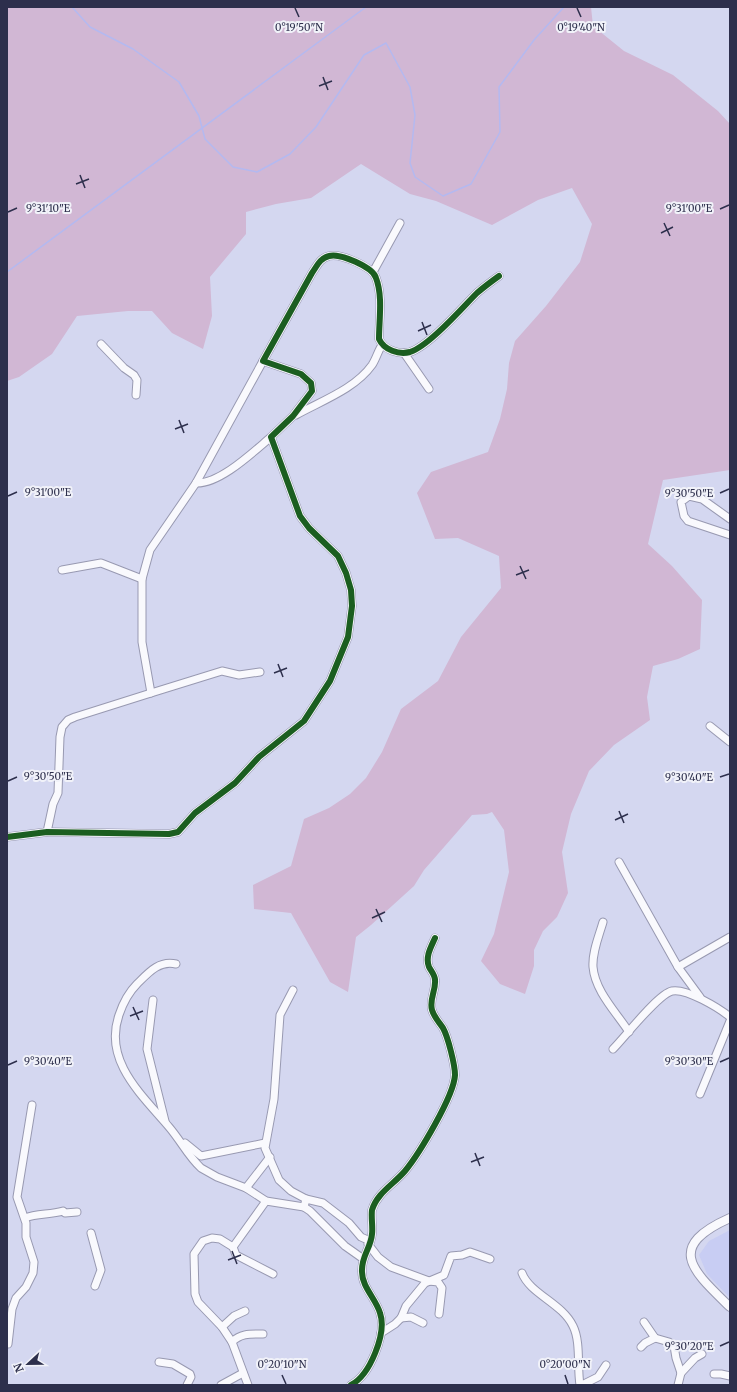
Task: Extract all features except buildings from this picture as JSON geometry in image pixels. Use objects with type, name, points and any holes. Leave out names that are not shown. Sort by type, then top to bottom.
[{"type":"street","points":[[373,272],[400,224]]},
{"type":"street","points":[[151,693],[142,642],[142,579],[150,550],[196,483],[312,273],[321,260],[327,256],[340,256],[373,272],[378,282],[379,339],[387,350],[404,353],[418,348],[441,330],[479,292],[499,276]]},
{"type":"street","points":[[101,344],[124,368],[134,375],[137,380],[136,395]]},
{"type":"street","points":[[293,416],[331,397],[360,377],[372,365],[382,345]]},
{"type":"street","points":[[404,353],[429,389]]},
{"type":"street","points":[[196,483],[202,483],[210,480],[235,466],[271,437],[293,416],[312,391],[311,383],[300,374],[263,361]]},
{"type":"street","points":[[7,837],[47,832],[169,834],[178,832],[195,813],[235,783],[259,756],[304,721],[330,681],[348,637],[352,606],[351,590],[338,556],[308,528],[300,516],[271,437]]},
{"type":"street","points":[[730,519],[702,499],[689,496],[681,502],[684,516],[688,520],[730,535]]},
{"type":"street","points":[[62,570],[101,562],[142,579]]},
{"type":"street","points":[[47,832],[53,804],[58,793],[60,737],[62,727],[68,720],[222,671],[239,675],[260,672]]},
{"type":"street","points":[[710,726],[730,742]]},
{"type":"street","points":[[619,862],[678,967],[700,997]]},
{"type":"street","points":[[604,922],[596,945],[593,967],[596,981],[600,990],[629,1032]]},
{"type":"street","points":[[678,967],[730,937]]},
{"type":"street","points":[[351,1385],[364,1372],[373,1359],[381,1333],[381,1313],[362,1273],[362,1258],[369,1242],[372,1210],[383,1192],[411,1163],[448,1098],[453,1082],[454,1068],[444,1030],[432,1010],[431,999],[436,983],[427,958],[435,938]]},
{"type":"street","points":[[176,964],[161,964],[149,972],[132,990],[121,1009],[115,1031],[115,1046],[124,1071],[168,1126],[195,1163],[209,1174],[246,1188],[266,1201],[304,1207],[310,1211],[345,1246],[362,1258]]},
{"type":"street","points":[[293,990],[286,1000],[280,1015],[274,1099],[265,1143],[266,1152],[270,1157],[271,1165],[279,1180],[291,1191],[306,1199],[323,1203],[349,1223],[361,1237],[369,1242],[378,1257],[391,1267],[429,1281],[438,1282],[442,1288],[439,1314]]},
{"type":"street","points":[[613,1049],[662,996],[674,990],[700,997],[730,1017]]},
{"type":"street","points":[[153,1000],[146,1049],[168,1126],[186,1146],[201,1156]]},
{"type":"street","points":[[700,1094],[730,1021]]},
{"type":"street","points":[[8,1344],[12,1309],[16,1298],[26,1287],[33,1273],[34,1262],[26,1237],[25,1218],[17,1197],[32,1105]]},
{"type":"street","points":[[195,1163],[201,1156],[265,1143]]},
{"type":"street","points":[[246,1188],[270,1157]]},
{"type":"street","points":[[304,1207],[306,1199]]},
{"type":"street","points":[[233,1247],[266,1201]]},
{"type":"street","points":[[25,1218],[37,1214],[44,1215],[63,1211],[65,1213],[77,1212]]},
{"type":"street","points":[[730,1218],[702,1234],[691,1248],[690,1253],[693,1267],[705,1284],[730,1307]]},
{"type":"street","points":[[91,1233],[101,1270],[95,1286]]},
{"type":"street","points":[[248,1385],[232,1342],[222,1327],[198,1302],[195,1294],[194,1254],[203,1241],[212,1238],[220,1240],[233,1247],[236,1255],[273,1274]]},
{"type":"street","points":[[381,1333],[401,1318],[421,1287],[429,1281],[444,1275],[451,1256],[462,1255],[470,1252],[490,1259]]},
{"type":"street","points":[[522,1273],[528,1284],[559,1308],[574,1326],[578,1346],[577,1368],[581,1385],[598,1377],[606,1365]]},
{"type":"street","points":[[222,1327],[234,1316],[245,1311]]},
{"type":"street","points":[[401,1318],[411,1317],[424,1323]]},
{"type":"street","points":[[644,1322],[655,1338],[669,1342],[674,1346],[681,1373]]},
{"type":"street","points":[[232,1342],[238,1336],[263,1334]]},
{"type":"street","points":[[641,1347],[644,1343],[655,1338]]},
{"type":"street","points":[[678,1385],[681,1373],[695,1358],[702,1354]]},
{"type":"street","points":[[160,1362],[173,1364],[190,1374],[191,1377],[187,1385]]},
{"type":"street","points":[[221,1385],[243,1373]]},
{"type":"street","points":[[714,1374],[730,1376]]},
{"type":"shaded area","points":[[7,7],[591,7],[593,26],[624,51],[673,75],[718,111],[730,124],[730,470],[663,480],[648,544],[672,566],[702,600],[700,649],[678,659],[653,666],[647,697],[650,720],[614,745],[589,771],[571,814],[562,852],[568,893],[557,917],[543,931],[534,950],[534,966],[525,994],[500,984],[481,961],[494,934],[509,872],[504,830],[492,812],[487,814],[472,815],[424,870],[414,886],[356,937],[348,992],[330,982],[291,913],[254,909],[253,885],[291,866],[304,819],[329,808],[350,794],[366,778],[382,752],[401,709],[438,681],[461,637],[501,588],[499,556],[458,538],[435,539],[417,493],[431,472],[488,452],[500,419],[507,389],[509,363],[515,341],[546,306],[580,262],[592,224],[572,188],[538,200],[492,225],[436,201],[410,194],[361,164],[311,198],[276,204],[246,212],[246,234],[210,277],[212,316],[203,349],[172,333],[152,311],[128,311],[77,316],[52,354],[19,377],[7,381]]},
{"type":"shaded area","points":[[730,1230],[729,1297],[707,1274],[699,1255],[709,1241]]},
{"type":"waterway","points":[[72,7],[90,27],[133,49],[179,82],[199,116],[205,139],[233,167],[257,172],[290,154],[316,127],[364,55],[386,43],[410,87],[415,115],[410,163],[415,177],[443,196],[471,184],[500,132],[499,87],[534,40],[564,7]]},
{"type":"waterway","points":[[7,272],[366,7]]},
{"type":"cycle path","points":[[7,837],[47,832],[169,834],[178,832],[195,813],[235,783],[259,757],[304,721],[330,681],[348,637],[352,606],[351,590],[346,573],[338,556],[309,528],[300,516],[271,437],[293,416],[312,391],[311,383],[301,374],[263,361],[312,273],[319,263],[326,257],[334,256],[348,259],[363,265],[374,274],[379,292],[379,339],[388,349],[401,353],[410,352],[418,348],[436,335],[477,293],[499,276]]},
{"type":"cycle path","points":[[351,1385],[365,1372],[375,1353],[381,1331],[382,1321],[380,1313],[364,1283],[362,1272],[364,1257],[371,1239],[372,1210],[374,1204],[401,1176],[419,1152],[449,1096],[455,1075],[453,1058],[447,1038],[443,1028],[434,1015],[431,1006],[435,988],[435,980],[429,967],[428,960],[429,952],[435,938]]}]
